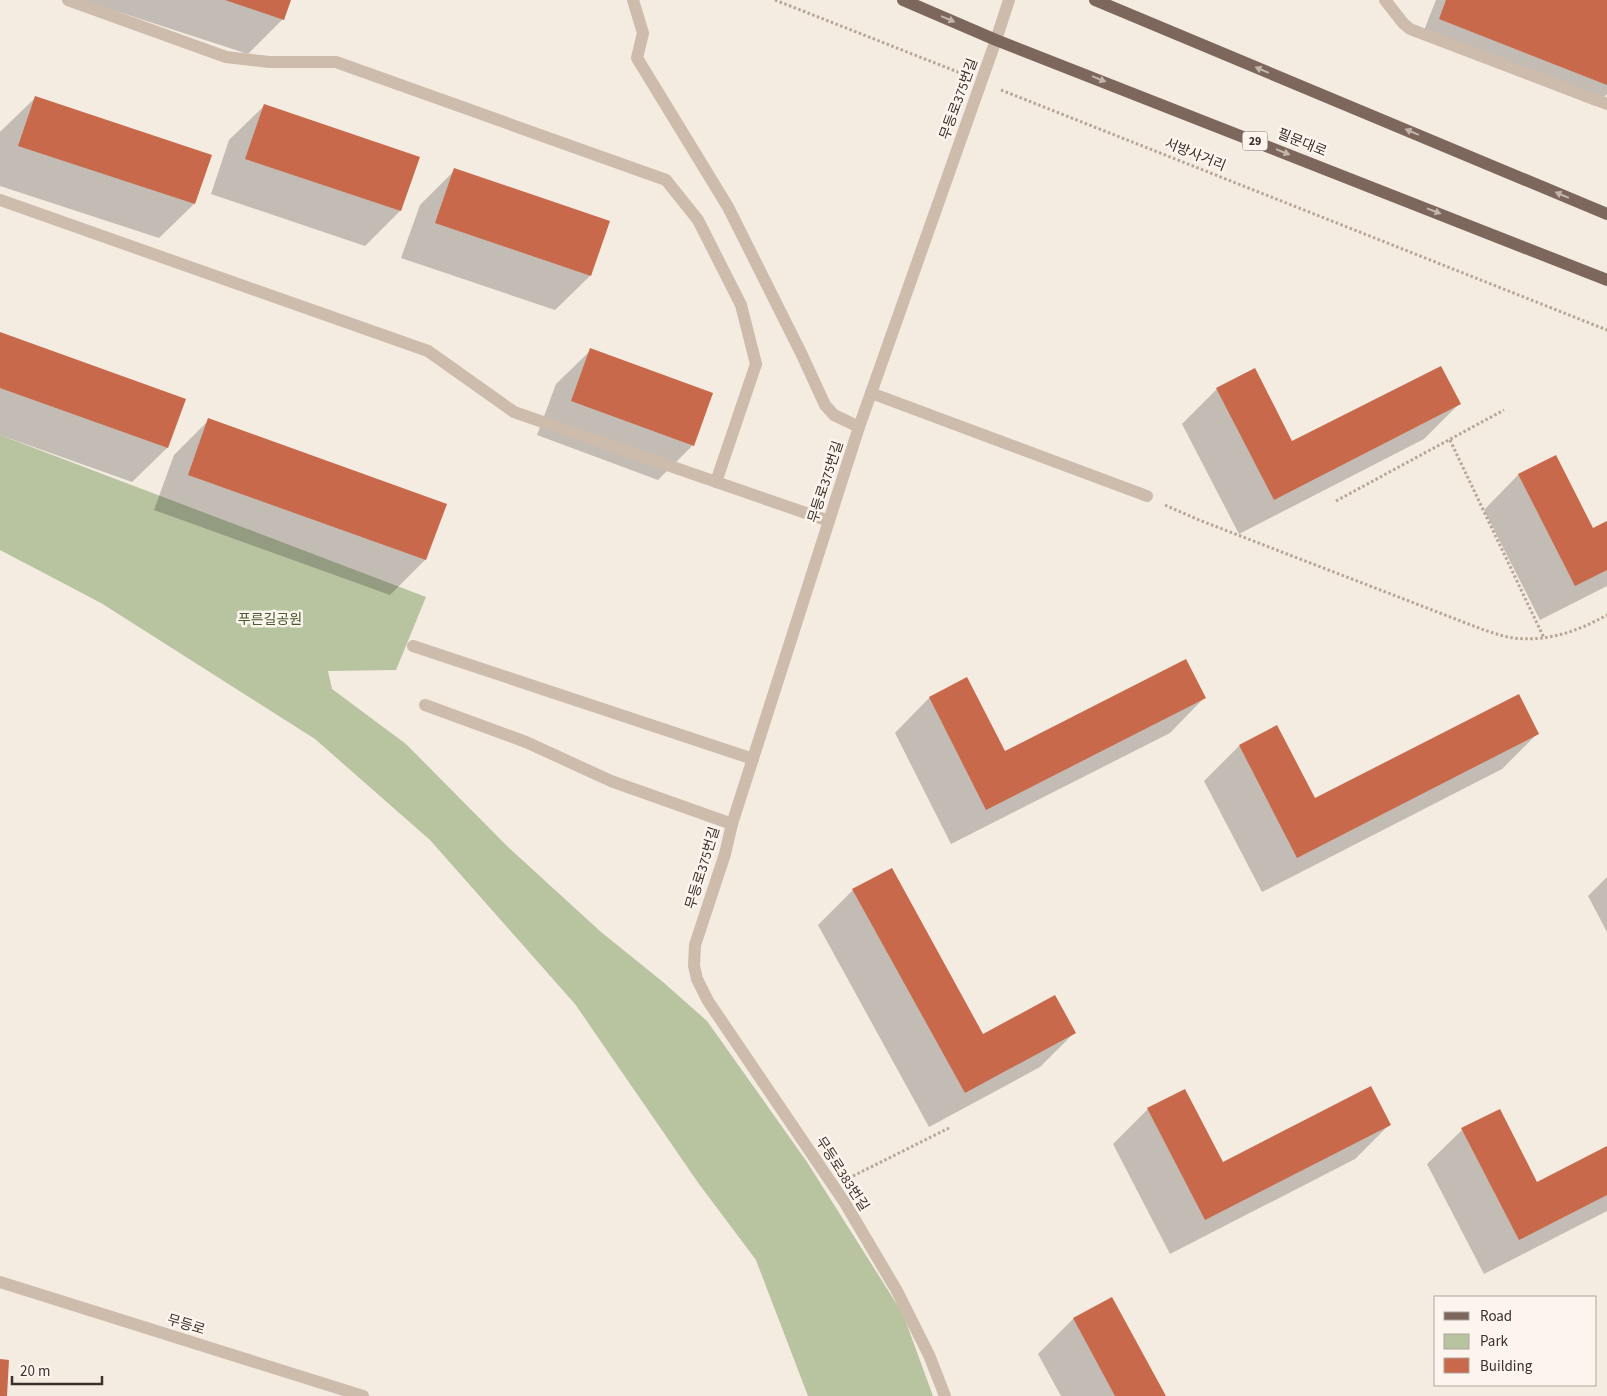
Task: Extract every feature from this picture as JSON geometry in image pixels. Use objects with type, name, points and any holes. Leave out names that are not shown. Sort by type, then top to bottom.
[{"type":"main road","name":"필문대로","points":[[904,0],[996,40],[1607,280]]},
{"type":"main road","points":[[1095,0],[1607,214]]},
{"type":"street","points":[[68,0],[226,57],[269,62],[336,62],[666,180],[698,220],[741,305],[756,364],[716,482]]},
{"type":"street","points":[[633,0],[643,33],[637,58],[728,207],[825,405],[834,415],[859,427]]},
{"type":"street","name":"무등로375번길","points":[[697,979],[694,966],[696,945],[725,854],[732,824],[859,427],[1009,0]]},
{"type":"street","points":[[1385,0],[1410,29],[1607,104]]},
{"type":"street","points":[[0,200],[428,351],[514,412],[829,521]]},
{"type":"street","points":[[871,393],[1147,496]]},
{"type":"street","points":[[413,646],[753,759]]},
{"type":"street","points":[[425,705],[526,742],[611,782],[732,824]]},
{"type":"street","name":"무등로383번길","points":[[697,979],[708,1002],[845,1203],[901,1298],[929,1355],[945,1396]]},
{"type":"street","name":"무등로","points":[[0,1282],[363,1396]]},
{"type":"path","name":"서방사거리","points":[[775,0],[1607,330]]},
{"type":"path","points":[[1336,502],[1504,410]]},
{"type":"path","points":[[1450,440],[1544,638]]},
{"type":"path","points":[[1147,496],[1199,520],[1484,630],[1513,638],[1538,639],[1563,635],[1607,615]]},
{"type":"path","points":[[833,1186],[949,1128]]},
{"type":"green space","name":"푸른길공원","points":[[0,435],[426,597],[396,670],[328,671],[332,689],[406,744],[507,846],[601,932],[663,982],[707,1021],[807,1162],[903,1314],[933,1396],[808,1396],[756,1260],[699,1184],[575,1004],[430,840],[315,739],[101,603],[0,550]]},
{"type":"building","points":[[225,0],[291,0],[284,20]]},
{"type":"building","points":[[1446,0],[1607,0],[1607,85],[1439,19]]},
{"type":"building","points":[[35,96],[212,155],[195,204],[18,146]]},
{"type":"building","points":[[264,104],[420,157],[401,211],[245,159]]},
{"type":"building","points":[[454,168],[610,221],[591,276],[435,223]]},
{"type":"building","points":[[0,332],[186,399],[168,448],[0,388]]},
{"type":"building","points":[[590,348],[713,393],[694,446],[571,401]]},
{"type":"building","points":[[1441,366],[1461,404],[1274,500],[1216,388],[1255,368],[1292,441]]},
{"type":"building","points":[[208,418],[447,504],[426,560],[188,475]]},
{"type":"building","points":[[1556,455],[1593,528],[1607,521],[1607,570],[1575,586],[1518,474]]},
{"type":"building","points":[[1186,659],[1206,698],[986,810],[929,697],[967,677],[1005,751]]},
{"type":"building","points":[[1519,694],[1539,734],[1297,858],[1239,745],[1277,725],[1315,798]]},
{"type":"building","points":[[892,868],[983,1034],[1055,995],[1076,1033],[965,1093],[852,889]]},
{"type":"building","points":[[1371,1086],[1391,1125],[1205,1220],[1147,1108],[1185,1089],[1223,1162]]},
{"type":"building","points":[[1500,1109],[1537,1182],[1607,1146],[1607,1195],[1519,1240],[1461,1128]]},
{"type":"building","points":[[1112,1297],[1166,1396],[1115,1396],[1073,1318]]},
{"type":"building","points":[[0,1359],[9,1360],[7,1396],[0,1396]]}]
